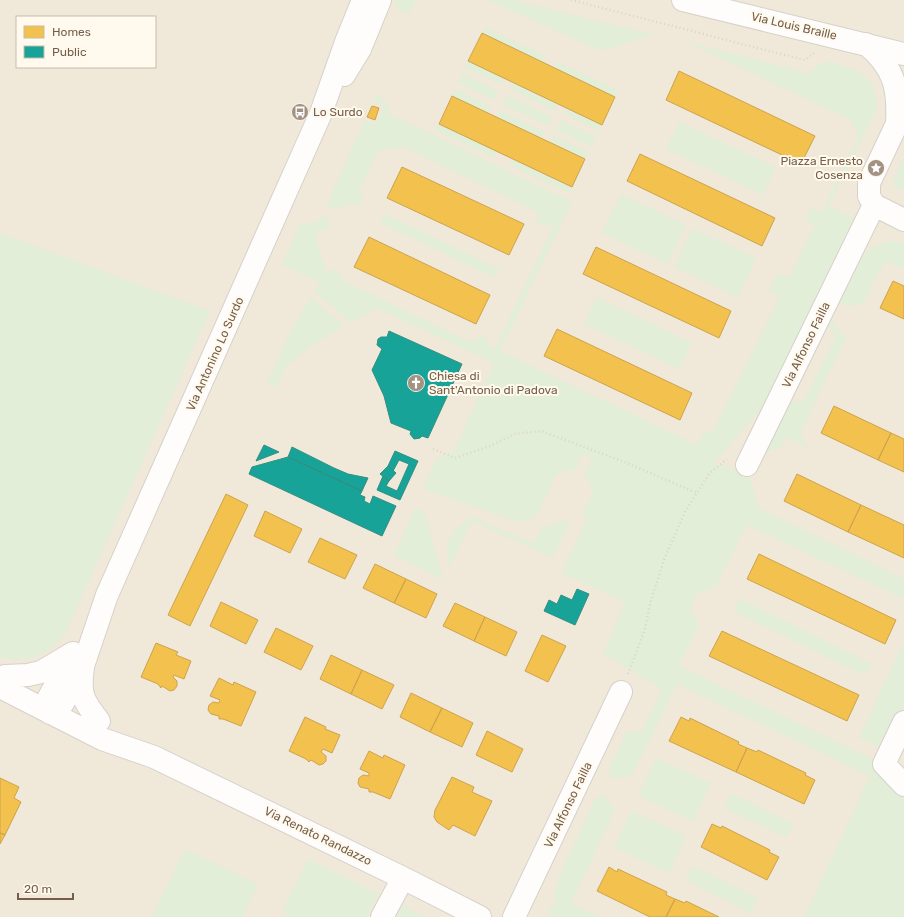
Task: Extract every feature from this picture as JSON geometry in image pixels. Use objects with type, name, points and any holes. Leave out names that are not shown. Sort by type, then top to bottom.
[{"type":"street","points":[[321,113],[346,42],[363,0]]},
{"type":"street","points":[[321,113],[360,49],[380,0]]},
{"type":"street","name":"Via Louis Braille","points":[[683,0],[904,54]]},
{"type":"street","points":[[866,44],[877,53],[887,65],[894,79],[901,116],[869,183],[869,215],[904,220]]},
{"type":"street","name":"Via Antonino Lo Surdo","points":[[78,659],[321,113]]},
{"type":"street","name":"Via Alfonso Failla","points":[[738,461],[869,215]]},
{"type":"street","points":[[2,679],[41,672],[78,659]]},
{"type":"street","points":[[54,704],[78,659]]},
{"type":"street","points":[[78,659],[83,697],[99,721]]},
{"type":"street","points":[[2,679],[54,704],[99,721],[154,757]]},
{"type":"street","name":"Via Alfonso Failla","points":[[514,917],[621,692]]},
{"type":"street","points":[[54,704],[102,739],[154,757]]},
{"type":"street","points":[[904,722],[884,764],[904,785]]},
{"type":"street","name":"Via Renato Randazzo","points":[[154,757],[480,917]]},
{"type":"street","points":[[382,917],[403,878]]},
{"type":"path","points":[[571,0],[805,60],[818,50]]},
{"type":"path","points":[[434,449],[455,458],[490,446],[515,434],[541,430],[622,461],[697,493]]},
{"type":"path","points":[[621,692],[645,628],[651,600],[665,557],[686,510],[709,474],[738,461]]},
{"type":"shaded area","points":[[0,0],[904,0],[904,917],[0,917]]},
{"type":"green space","points":[[398,0],[416,0],[409,14],[395,8]]},
{"type":"green space","points":[[488,0],[513,0],[655,35],[624,43],[613,49],[599,50]]},
{"type":"green space","points":[[485,27],[546,56],[543,62],[482,33]]},
{"type":"green space","points":[[687,42],[808,73],[824,61],[845,66],[863,74],[870,81],[874,89],[876,112],[829,206],[854,219],[763,407],[713,464],[730,467],[750,478],[759,508],[904,579],[904,599],[747,525],[716,587],[697,594],[690,610],[693,611],[699,626],[679,666],[877,761],[875,766],[904,798],[904,917],[804,917],[870,776],[677,684],[632,776],[610,779],[609,769],[626,732],[642,731],[662,689],[603,655],[625,602],[562,573],[587,518],[581,516],[592,490],[589,480],[584,475],[592,458],[582,454],[575,471],[564,471],[555,476],[545,499],[535,516],[525,521],[515,521],[423,489],[436,459],[454,451],[494,363],[376,308],[351,323],[314,291],[320,282],[282,265],[300,224],[318,222],[321,215],[327,219],[330,226],[315,235],[327,272],[337,269],[345,281],[350,284],[470,342],[484,334],[494,350],[554,225],[538,225],[537,212],[404,147],[396,150],[390,147],[377,152],[360,189],[363,203],[334,208],[326,206],[365,120],[376,124],[384,106],[373,101],[376,95],[390,106],[388,113],[572,202],[500,351],[697,445],[705,430],[712,433],[780,296],[769,291],[777,273],[789,278],[815,225],[805,220],[811,208],[821,212],[857,141],[857,131],[847,118]]},
{"type":"green space","points":[[468,61],[504,78],[501,85],[465,68]]},
{"type":"green space","points":[[558,62],[618,90],[615,97],[555,69]]},
{"type":"green space","points":[[462,74],[498,91],[494,100],[458,83]]},
{"type":"green space","points":[[513,82],[558,104],[555,111],[510,89]]},
{"type":"green space","points":[[455,89],[491,106],[488,113],[452,96]]},
{"type":"green space","points":[[507,95],[552,117],[548,126],[502,104]]},
{"type":"green space","points":[[567,108],[602,125],[599,131],[564,114]]},
{"type":"green space","points":[[499,110],[545,132],[542,138],[496,117]]},
{"type":"green space","points":[[561,120],[596,137],[591,147],[556,130]]},
{"type":"green space","points":[[679,122],[776,167],[763,195],[666,149]]},
{"type":"green space","points":[[439,124],[497,151],[494,158],[435,130]]},
{"type":"green space","points":[[553,136],[589,152],[585,159],[550,142]]},
{"type":"green space","points":[[904,157],[904,192],[895,187],[893,181]]},
{"type":"green space","points":[[513,159],[572,187],[569,193],[509,165]]},
{"type":"green space","points":[[621,194],[686,225],[668,264],[602,233]]},
{"type":"green space","points":[[385,214],[499,269],[495,278],[381,223]]},
{"type":"green space","points":[[692,228],[756,258],[738,297],[674,267]]},
{"type":"green space","points":[[0,233],[210,311],[67,630],[47,651],[39,656],[21,660],[0,657]]},
{"type":"green space","points":[[896,241],[904,243],[904,269],[894,264],[886,263],[878,272],[865,301],[851,306],[837,302],[857,264],[867,251],[872,247],[887,242]]},
{"type":"green space","points":[[311,297],[344,326],[311,346],[285,368],[275,388],[267,384],[289,334]]},
{"type":"green space","points":[[596,297],[692,343],[679,369],[584,324]]},
{"type":"green space","points":[[829,317],[846,338],[802,429],[801,435],[808,448],[786,437],[780,448],[763,452],[788,402],[804,401],[836,336],[826,324]]},
{"type":"green space","points":[[416,506],[425,513],[443,579],[394,556]]},
{"type":"green space","points":[[472,517],[533,543],[542,528],[571,518],[553,558],[472,521],[450,567],[447,551],[450,538],[459,526]]},
{"type":"green space","points":[[742,600],[868,662],[870,665],[870,670],[865,674],[862,674],[736,613],[736,605]]},
{"type":"green space","points":[[904,641],[904,704],[883,749],[859,738]]},
{"type":"green space","points":[[656,758],[711,783],[693,821],[638,796]]},
{"type":"green space","points":[[731,793],[794,824],[787,838],[724,808]]},
{"type":"green space","points":[[603,794],[615,810],[571,903],[599,917],[551,917],[547,909],[556,906],[554,896],[558,879],[595,799]]},
{"type":"green space","points":[[631,811],[686,836],[669,873],[614,847]]},
{"type":"green space","points":[[185,849],[258,884],[243,917],[152,917]]},
{"type":"green space","points":[[308,859],[378,894],[366,917],[292,917],[282,912]]},
{"type":"green space","points":[[692,866],[758,898],[751,913],[685,880]]},
{"type":"green space","points":[[400,904],[425,917],[393,917]]},
{"type":"building: Homes","points":[[482,33],[615,97],[602,125],[468,61]]},
{"type":"building: Homes","points":[[679,71],[815,136],[801,164],[666,100]]},
{"type":"building: Homes","points":[[452,96],[585,159],[572,187],[439,124]]},
{"type":"building: Homes","points":[[372,106],[379,108],[375,120],[367,117]]},
{"type":"building: Homes","points":[[640,154],[775,218],[762,246],[627,181]]},
{"type":"building: Homes","points":[[402,167],[524,224],[509,255],[387,198]]},
{"type":"building: Homes","points":[[369,237],[490,295],[476,324],[354,267]]},
{"type":"building: Homes","points":[[596,247],[731,311],[719,338],[583,274]]},
{"type":"building: Homes","points":[[893,281],[904,286],[904,319],[880,308]]},
{"type":"building: Homes","points":[[557,329],[692,393],[680,420],[544,356]]},
{"type":"building: Homes","points":[[834,406],[891,433],[878,460],[821,433]]},
{"type":"building: Homes","points":[[891,433],[904,439],[904,472],[878,460]]},
{"type":"building: Homes","points":[[797,474],[861,505],[848,532],[784,501]]},
{"type":"building: Homes","points":[[226,494],[248,505],[190,626],[168,615]]},
{"type":"building: Homes","points":[[861,505],[904,525],[904,558],[848,532]]},
{"type":"building: Homes","points":[[265,511],[302,529],[290,553],[254,536]]},
{"type":"building: Homes","points":[[320,538],[357,555],[345,579],[308,562]]},
{"type":"building: Homes","points":[[759,554],[896,620],[885,644],[747,579]]},
{"type":"building: Homes","points":[[375,564],[406,579],[394,603],[363,588]]},
{"type":"building: Homes","points":[[406,579],[437,594],[426,618],[394,603]]},
{"type":"building: Homes","points":[[221,602],[258,620],[246,644],[210,626]]},
{"type":"building: Homes","points":[[455,603],[485,617],[474,641],[443,626]]},
{"type":"building: Homes","points":[[485,617],[517,632],[506,656],[474,641]]},
{"type":"building: Homes","points":[[276,628],[313,646],[301,670],[264,652]]},
{"type":"building: Homes","points":[[722,631],[859,695],[847,721],[709,656]]},
{"type":"building: Homes","points":[[542,635],[566,646],[548,682],[525,671]]},
{"type":"building: Homes","points":[[156,643],[178,652],[176,655],[191,661],[184,679],[174,675],[173,677],[177,681],[177,686],[174,690],[170,691],[162,686],[161,688],[158,684],[141,677]]},
{"type":"building: Homes","points":[[331,655],[362,670],[351,694],[320,679]]},
{"type":"building: Homes","points":[[362,670],[394,685],[382,709],[351,694]]},
{"type":"building: Homes","points":[[219,678],[233,685],[234,682],[256,692],[241,726],[223,719],[219,719],[219,716],[211,714],[208,710],[209,705],[213,702],[219,703],[220,700],[210,696]]},
{"type":"building: Homes","points":[[411,693],[442,708],[430,732],[400,717]]},
{"type":"building: Homes","points":[[442,708],[473,723],[462,747],[430,732]]},
{"type":"building: Homes","points":[[305,717],[326,727],[325,729],[340,735],[332,753],[323,749],[321,752],[326,756],[326,761],[323,764],[319,765],[311,760],[309,762],[289,751]]},
{"type":"building: Homes","points":[[681,717],[689,721],[690,718],[739,742],[738,744],[747,748],[736,772],[669,741]]},
{"type":"building: Homes","points":[[487,731],[523,749],[512,772],[476,755]]},
{"type":"building: Homes","points":[[747,748],[757,752],[758,750],[806,773],[805,775],[815,780],[804,804],[736,772]]},
{"type":"building: Homes","points":[[369,751],[383,758],[384,755],[405,765],[390,799],[373,792],[369,792],[369,789],[360,787],[358,783],[359,778],[363,775],[369,776],[369,773],[360,769]]},
{"type":"building: Homes","points":[[452,777],[474,787],[472,792],[492,801],[475,836],[453,825],[449,830],[437,822],[434,817],[435,810]]},
{"type":"building: Homes","points":[[0,778],[19,787],[14,798],[21,802],[5,835],[0,833]]},
{"type":"building: Homes","points":[[712,824],[721,828],[722,826],[770,850],[769,852],[779,857],[767,880],[701,847]]},
{"type":"building: Homes","points":[[0,833],[5,835],[0,844]]},
{"type":"building: Homes","points":[[609,867],[617,872],[618,869],[667,892],[666,895],[675,899],[666,917],[650,917],[597,891]]},
{"type":"building: Homes","points":[[675,899],[685,903],[686,901],[719,917],[666,917]]},
{"type":"building: Public","name":"Chiesa di Sant'Antonio di Padova","points":[[389,331],[462,364],[428,438],[422,436],[414,439],[410,434],[411,431],[391,423],[384,396],[372,370],[382,349],[377,345],[378,339],[381,337],[387,337]]},
{"type":"building: Public","points":[[264,445],[279,452],[256,461]]},
{"type":"building: Public","points":[[292,447],[348,474],[368,478],[362,491],[288,457]]},
{"type":"building: Public","points":[[395,451],[418,461],[400,500],[377,490],[383,476],[389,481],[386,486],[397,491],[409,464],[399,460],[393,471],[388,466]]},
{"type":"building: Public","points":[[288,457],[362,491],[360,495],[365,497],[364,501],[370,504],[373,496],[396,506],[382,536],[249,474],[252,467]]},
{"type":"building: Public","points":[[388,466],[396,473],[389,481],[380,474]]},
{"type":"building: Public","points":[[577,589],[589,594],[575,625],[544,611],[549,600],[557,604],[561,595],[572,600]]},
{"type":"place","name":"Lo Surdo","points":[[300,112]]},
{"type":"place","name":"Piazza Ernesto Cosenza","points":[[876,168]]},
{"type":"place","name":"Chiesa di Sant'Antonio di Padova","points":[[416,383]]}]
